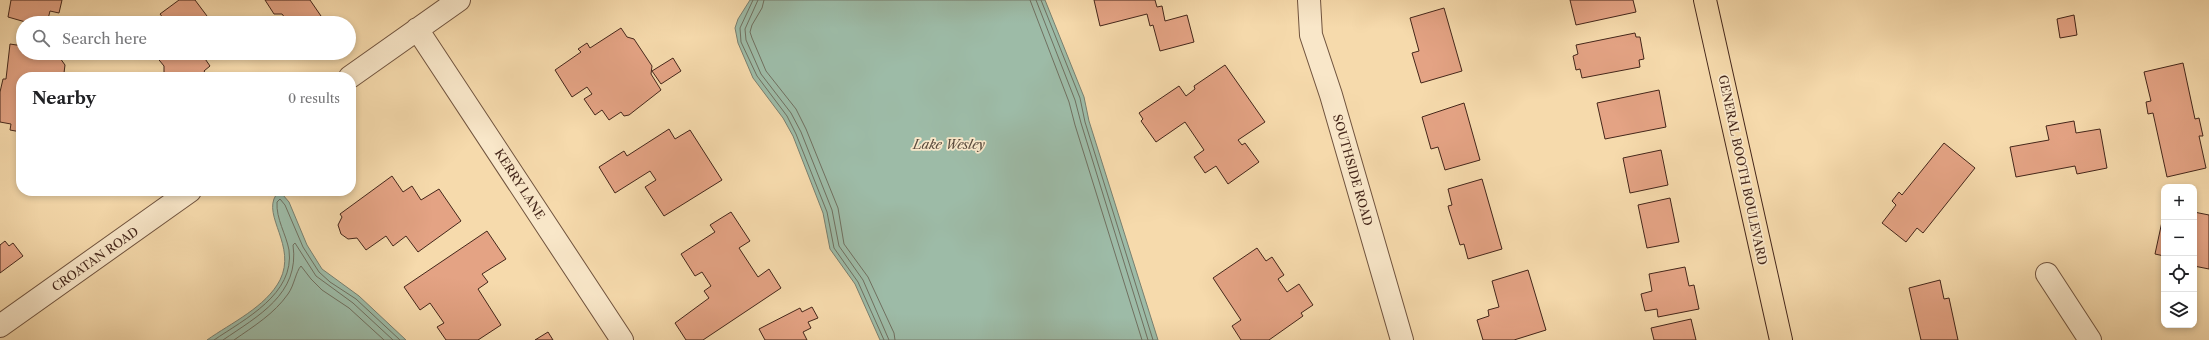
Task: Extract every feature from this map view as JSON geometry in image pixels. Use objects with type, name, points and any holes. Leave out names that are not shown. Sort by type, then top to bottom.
[{"type":"highway","name":"GENERAL BOOTH BOULEVARD","points":[[1705,0],[1781,340]]},
{"type":"street","points":[[356,73],[459,0]]},
{"type":"street","name":"SOUTHSIDE ROAD","points":[[1309,0],[1311,35],[1331,95],[1402,340]]},
{"type":"street","name":"KERRY LANE","points":[[417,29],[622,340]]},
{"type":"street","name":"CROATAN ROAD","points":[[0,326],[183,196]]},
{"type":"street","points":[[2047,274],[2090,340]]},
{"type":"water","name":"Lake Wesley","points":[[750,0],[1045,0],[1084,97],[1089,121],[1158,340],[880,340],[855,284],[830,249],[823,213],[793,136],[783,118],[753,78],[738,43],[735,28],[738,19]]},
{"type":"water","points":[[276,196],[284,196],[289,202],[307,245],[322,269],[359,296],[406,340],[207,340],[257,306],[274,290],[280,280],[284,267],[285,255],[273,212],[273,203]]},
{"type":"building","points":[[11,0],[62,0],[59,13],[50,11],[49,16],[16,16],[16,19],[8,17]]},
{"type":"building","points":[[179,0],[195,0],[207,16],[162,16],[160,14]]},
{"type":"building","points":[[265,0],[310,0],[321,16],[284,16],[282,14],[274,14]]},
{"type":"building","points":[[1094,0],[1155,0],[1157,7],[1162,6],[1165,21],[1187,15],[1194,42],[1160,51],[1153,25],[1150,26],[1147,14],[1100,26]]},
{"type":"building","points":[[1570,0],[1633,0],[1636,12],[1576,25]]},
{"type":"building","points":[[1444,8],[1462,71],[1421,83],[1412,53],[1419,51],[1410,18]]},
{"type":"building","points":[[2074,15],[2077,35],[2060,38],[2057,19]]},
{"type":"building","points":[[621,28],[627,37],[634,39],[652,66],[651,74],[661,90],[629,115],[624,116],[621,112],[609,120],[602,110],[595,115],[584,99],[592,94],[587,87],[572,97],[555,70],[581,52],[578,49],[587,43],[590,48]]},
{"type":"building","points":[[1635,33],[1636,37],[1640,37],[1644,59],[1639,60],[1640,67],[1582,78],[1580,69],[1576,70],[1573,56],[1578,54],[1576,45]]},
{"type":"building","points":[[10,44],[16,45],[16,60],[61,60],[65,65],[64,72],[16,72],[16,131],[10,130],[11,124],[0,122],[0,92],[3,79],[6,79]]},
{"type":"building","points":[[673,58],[681,71],[661,84],[652,71]]},
{"type":"building","points":[[159,60],[206,60],[210,66],[205,72],[164,72],[164,66]]},
{"type":"building","points":[[2183,63],[2195,119],[2199,118],[2203,136],[2199,136],[2206,168],[2167,177],[2153,113],[2148,114],[2146,102],[2151,101],[2144,72]]},
{"type":"building","points":[[1225,65],[1265,122],[1238,140],[1242,145],[1245,143],[1259,162],[1228,184],[1216,166],[1205,173],[1194,157],[1204,150],[1185,122],[1156,142],[1141,121],[1143,119],[1139,113],[1179,86],[1186,96],[1195,89],[1194,86]]},
{"type":"building","points":[[1659,90],[1666,127],[1605,139],[1597,103]]},
{"type":"building","points":[[1464,103],[1480,160],[1445,170],[1438,147],[1431,149],[1422,117]]},
{"type":"building","points":[[2074,121],[2076,133],[2100,129],[2107,168],[2077,174],[2075,166],[2016,177],[2010,147],[2049,140],[2046,126]]},
{"type":"building","points":[[669,129],[675,139],[690,130],[722,180],[664,216],[645,187],[656,180],[650,171],[615,193],[599,167],[624,151],[627,156]]},
{"type":"building","points":[[1944,143],[1975,168],[1923,233],[1917,228],[1906,242],[1882,223],[1896,205],[1892,201],[1899,192],[1902,195]]},
{"type":"building","points":[[1661,150],[1668,185],[1630,193],[1623,158]]},
{"type":"building","points":[[392,176],[403,192],[412,186],[421,200],[439,189],[461,221],[418,252],[406,236],[393,246],[386,236],[366,250],[357,238],[348,239],[341,234],[338,225],[342,217],[340,214]]},
{"type":"building","points":[[1482,179],[1502,249],[1468,259],[1464,244],[1460,245],[1449,210],[1448,206],[1452,205],[1448,189]]},
{"type":"building","points":[[1670,198],[1679,242],[1647,248],[1638,205]]},
{"type":"building","points":[[731,212],[750,241],[739,248],[758,277],[769,269],[781,288],[703,340],[686,340],[675,323],[709,298],[704,291],[711,286],[702,272],[695,276],[681,254],[715,232],[710,225]]},
{"type":"building","points":[[2197,213],[2209,215],[2209,269],[2197,267]]},
{"type":"building","points":[[2161,226],[2161,255],[2155,254]]},
{"type":"building","points":[[487,231],[506,259],[482,274],[488,282],[478,289],[501,325],[478,340],[446,340],[437,327],[444,323],[430,303],[420,310],[404,287]]},
{"type":"building","points":[[5,241],[9,246],[13,243],[23,256],[0,273],[0,245]]},
{"type":"building","points":[[1257,248],[1266,261],[1272,257],[1284,275],[1278,279],[1287,292],[1299,284],[1313,305],[1301,313],[1303,316],[1269,340],[1241,340],[1232,326],[1241,320],[1213,278]]},
{"type":"building","points":[[1685,267],[1689,286],[1694,285],[1699,309],[1658,317],[1657,309],[1645,311],[1641,294],[1652,291],[1649,274]]},
{"type":"building","points":[[1528,270],[1546,330],[1514,340],[1483,340],[1477,320],[1489,316],[1488,310],[1499,307],[1492,281]]},
{"type":"building","points":[[1940,280],[1944,299],[1949,298],[1958,340],[1921,340],[1909,288]]},
{"type":"building","points":[[812,307],[818,318],[808,322],[811,328],[803,332],[807,340],[765,340],[759,329],[800,308],[802,312]]},
{"type":"building","points":[[1691,319],[1696,340],[1654,340],[1651,328]]},
{"type":"building","points":[[548,332],[553,340],[535,340]]}]
